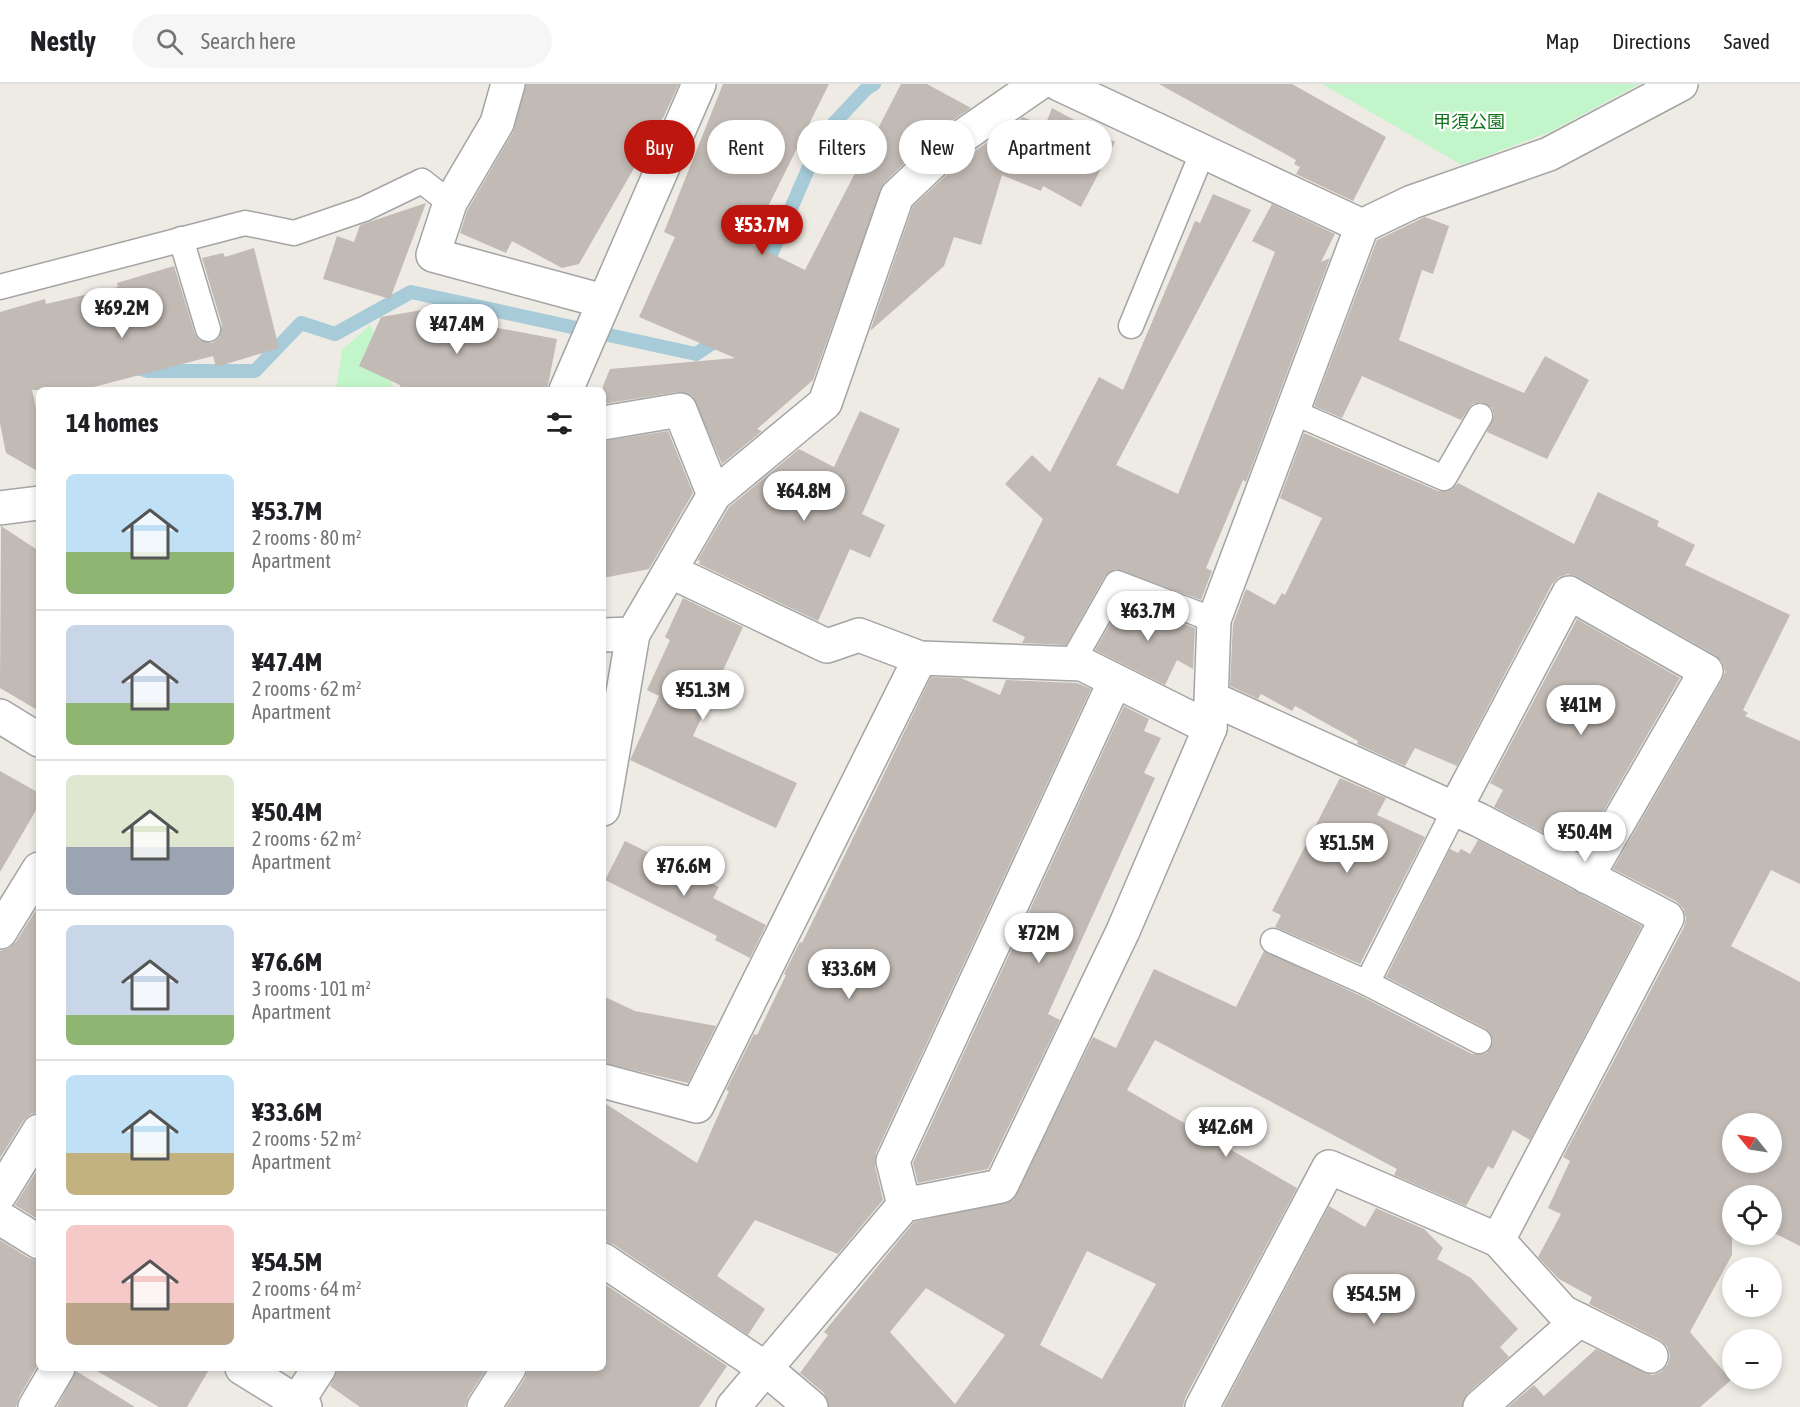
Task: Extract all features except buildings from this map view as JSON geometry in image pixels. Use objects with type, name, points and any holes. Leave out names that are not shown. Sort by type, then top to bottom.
[{"type":"street","points":[[508,84],[497,123],[450,203],[433,255],[594,323]]},
{"type":"street","points":[[567,387],[699,84]]},
{"type":"street","points":[[606,774],[618,634],[670,572],[714,495],[825,403],[897,196],[954,142],[1038,84]]},
{"type":"street","points":[[1059,84],[1362,226]]},
{"type":"street","points":[[733,1407],[904,1205],[1001,1186],[1123,931],[1212,714],[1214,620],[1362,226],[1412,202],[1548,154],[1680,84]]},
{"type":"street","points":[[606,422],[681,410],[714,495]]},
{"type":"street","points":[[0,508],[36,503]]},
{"type":"street","points":[[670,572],[827,646],[860,635],[920,658],[1082,664],[1115,681],[1212,714],[1455,809],[1667,918],[1498,1240]]},
{"type":"street","points":[[1455,809],[1569,593],[1706,671],[1587,877]]},
{"type":"street","points":[[606,1082],[697,1106],[920,658]]},
{"type":"street","points":[[904,1205],[892,1161],[1115,681]]},
{"type":"street","points":[[0,716],[36,738]]},
{"type":"street","points":[[0,932],[36,874]]},
{"type":"street","points":[[0,1194],[36,1136]]},
{"type":"street","points":[[1202,1407],[1329,1167],[1498,1240],[1563,1312],[1651,1356]]},
{"type":"street","points":[[0,1218],[36,1240]]},
{"type":"street","points":[[606,1262],[766,1369],[811,1407]]},
{"type":"street","points":[[1480,1407],[1579,1320]]},
{"type":"street","points":[[35,1407],[56,1371]]},
{"type":"street","points":[[247,1371],[298,1405],[317,1371]]},
{"type":"street","points":[[484,1407],[507,1371]]},
{"type":"lane","points":[[1131,326],[1203,151]]},
{"type":"lane","points":[[0,287],[245,223],[294,233],[364,209],[422,181],[450,203]]},
{"type":"lane","points":[[181,239],[208,329]]},
{"type":"lane","points":[[1293,412],[1444,478],[1480,416]]},
{"type":"lane","points":[[1071,664],[1117,583],[1214,620]]},
{"type":"lane","points":[[1367,983],[1455,809]]},
{"type":"lane","points":[[1273,941],[1367,983],[1479,1041]]},
{"type":"green space","name":"甲須公園","points":[[1322,84],[1640,84],[1550,132],[1462,165]]},
{"type":"green space","points":[[370,325],[389,367],[392,387],[336,387],[342,350]]},
{"type":"waterway","points":[[765,268],[823,135],[866,89],[874,84]]},
{"type":"waterway","points":[[137,368],[148,371],[255,371],[301,323],[335,334],[411,292],[696,354],[723,336]]}]
